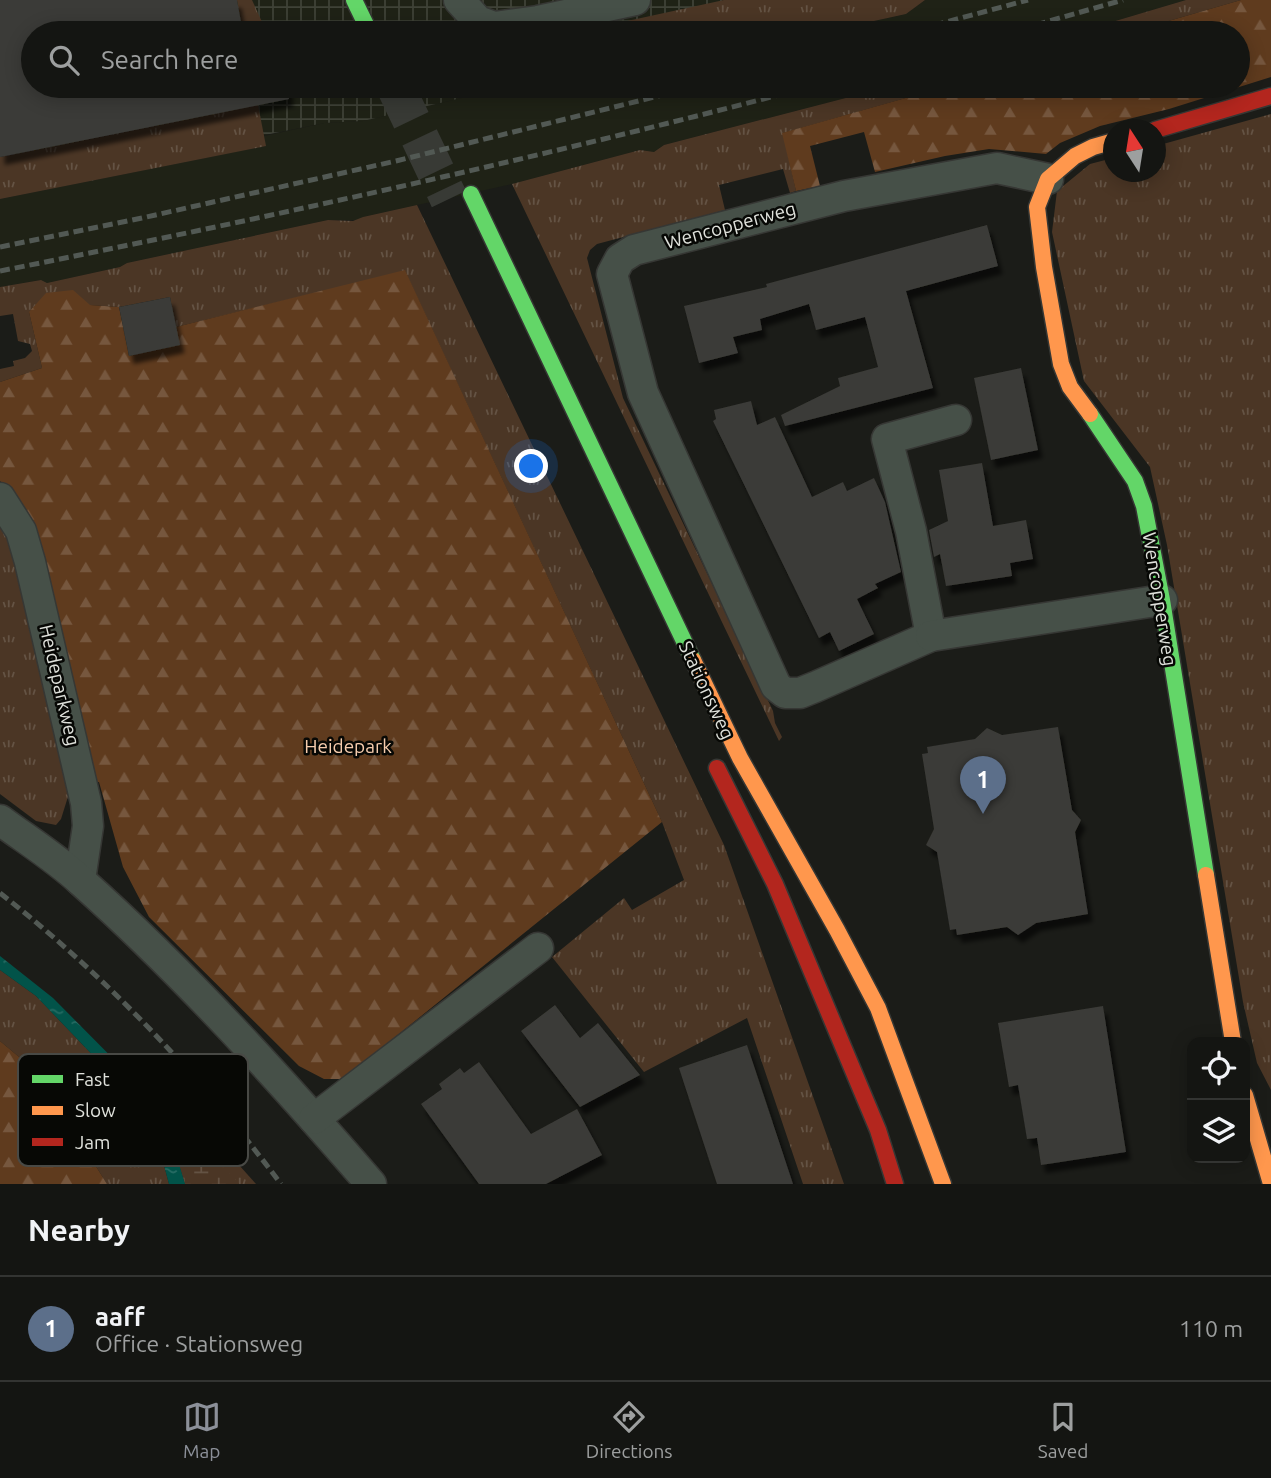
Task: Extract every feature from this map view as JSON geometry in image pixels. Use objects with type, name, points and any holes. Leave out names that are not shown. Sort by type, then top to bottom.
[{"type":"main road","points":[[354,0],[364,21]]},
{"type":"main road","points":[[1166,127],[1271,96]]},
{"type":"main road","points":[[1048,179],[1075,156],[1103,145]]},
{"type":"main road","name":"Wencopperweg","points":[[1048,179],[1037,206],[1044,267],[1061,364],[1070,387],[1135,481],[1151,536],[1232,1037]]},
{"type":"main road","name":"Stationsweg","points":[[471,194],[740,758],[878,1008],[943,1184]]},
{"type":"main road","name":"Stationsweg","points":[[711,755],[775,884],[878,1130],[895,1184]]},
{"type":"main road","points":[[1246,1100],[1270,1184]]},
{"type":"street","points":[[531,21],[635,0]]},
{"type":"street","points":[[468,11],[484,21]]},
{"type":"street","name":"Wencopperweg","points":[[930,636],[800,693],[785,693],[776,686],[643,393],[612,274],[620,259],[634,250],[845,196],[997,167],[1048,179]]},
{"type":"street","points":[[956,420],[887,439],[911,531],[930,636],[1162,600]]},
{"type":"street","name":"Heideparkweg","points":[[0,498],[21,531],[33,571],[86,803],[88,826],[80,880]]},
{"type":"street","points":[[0,820],[80,880],[201,997],[371,1184]]},
{"type":"street","points":[[314,1119],[538,948]]},
{"type":"shaded area","points":[[0,0],[840,0],[746,21],[21,21],[21,98],[462,98],[363,121],[324,123],[147,159],[140,126],[0,154]]},
{"type":"shaded area","points":[[925,0],[1186,0],[1115,21],[874,21],[906,14]]},
{"type":"shaded area","points":[[462,98],[846,98],[664,145],[654,152],[640,150],[359,220],[328,220],[47,283],[40,280],[0,287],[0,199],[265,146],[264,136],[324,123],[363,121]]},
{"type":"green space","points":[[237,0],[252,0],[262,21],[241,21]]},
{"type":"green space","points":[[724,0],[925,0],[906,14],[874,21],[627,21]]},
{"type":"green space","points":[[1186,0],[1241,0],[1168,21],[1115,21]]},
{"type":"green space","points":[[1241,0],[1271,0],[1271,77],[1250,84],[1250,21],[1168,21]]},
{"type":"green space","points":[[846,98],[906,98],[783,133],[796,191],[790,193],[783,169],[719,185],[725,210],[597,244],[590,250],[587,258],[623,398],[773,711],[782,737],[779,741],[512,184],[640,150],[654,152],[664,145]]},
{"type":"green space","points":[[906,98],[1204,98],[1128,119],[1103,119],[1103,125],[1060,143],[1046,154],[989,149],[875,172],[864,132],[810,146],[820,186],[796,191],[782,133]]},
{"type":"green space","points":[[258,105],[266,146],[0,199],[0,157]]},
{"type":"green space","points":[[1271,114],[1271,1090],[1257,1063],[1243,1002],[1167,545],[1150,467],[1084,381],[1052,232],[1057,191],[1090,164],[1103,161],[1103,182],[1166,182],[1166,143]]},
{"type":"green space","points":[[417,205],[724,845],[844,1184],[803,1184],[747,1018],[644,1072],[552,957],[624,898],[632,910],[684,880],[662,822],[405,271],[176,327],[170,297],[119,307],[90,305],[29,312],[42,368],[0,382],[0,369],[14,366],[13,361],[25,358],[32,351],[30,344],[18,341],[13,314],[0,316],[0,287],[41,280],[47,283],[328,220],[353,221]]},
{"type":"green space","name":"Heidepark","points":[[405,270],[662,822],[343,1079],[324,1079],[299,1066],[149,917],[123,867],[99,782],[92,783],[14,497],[0,481],[0,382],[42,368],[29,312],[46,293],[73,290],[90,305],[119,307],[129,356],[179,345],[176,327]]},
{"type":"green space","points":[[0,516],[10,533],[71,787],[61,819],[56,825],[36,821],[0,794]]},
{"type":"green space","points":[[0,970],[36,996],[92,1054],[18,1056],[0,1041]]},
{"type":"green space","points":[[0,1041],[18,1056],[18,1166],[96,1166],[107,1184],[0,1184]]},
{"type":"green space","points":[[96,1166],[164,1166],[169,1184],[107,1184]]},
{"type":"green space","points":[[180,1166],[240,1166],[256,1184],[185,1184]]},
{"type":"green space","points":[[180,1166],[222,1166],[239,1184],[185,1184]]},
{"type":"water","points":[[0,956],[53,998],[108,1054],[92,1054],[36,996],[0,970]]},
{"type":"water","points":[[164,1166],[180,1166],[185,1184],[169,1184]]},
{"type":"building","points":[[0,0],[237,0],[241,21],[21,21],[21,98],[289,98],[289,99],[0,157]]},
{"type":"building","points":[[987,225],[998,266],[906,291],[933,388],[785,426],[781,415],[840,386],[838,378],[878,367],[865,317],[816,330],[809,304],[760,319],[762,330],[733,337],[738,353],[699,363],[684,306],[767,287],[766,284]]},
{"type":"building","points":[[170,297],[180,345],[129,356],[119,307]]},
{"type":"building","points":[[1021,368],[1038,450],[991,460],[974,378]]},
{"type":"building","points":[[751,401],[757,425],[775,417],[812,497],[843,482],[847,491],[874,478],[885,502],[901,572],[875,584],[878,588],[857,599],[874,634],[839,651],[830,632],[819,638],[713,421],[716,419],[714,410]]},
{"type":"building","points":[[982,463],[993,526],[1026,520],[1033,559],[1010,563],[1012,576],[946,586],[940,554],[934,557],[929,530],[948,521],[939,470]]},
{"type":"building","points":[[1058,727],[1072,810],[1081,820],[1075,832],[1088,914],[1036,923],[1018,935],[1007,927],[957,935],[956,929],[950,930],[937,852],[926,845],[934,829],[922,754],[928,753],[927,747],[975,739],[987,728],[1002,735]]},
{"type":"building","points":[[555,1005],[580,1038],[598,1023],[640,1075],[580,1107],[521,1031]]},
{"type":"building","points":[[1103,1006],[1126,1152],[1041,1165],[1037,1138],[1027,1139],[1018,1085],[1009,1087],[998,1023]]},
{"type":"building","points":[[747,1045],[793,1184],[717,1184],[679,1068]]},
{"type":"building","points":[[479,1062],[531,1134],[577,1109],[602,1155],[546,1184],[479,1184],[421,1104],[442,1089],[439,1084],[460,1068],[464,1073]]},
{"type":"tunnel","points":[[401,98],[449,199]]},
{"type":"railway","points":[[950,21],[1028,0]]},
{"type":"railway","points":[[1049,21],[1123,0]]},
{"type":"railway","points":[[0,247],[396,161],[651,98]]},
{"type":"railway","points":[[0,271],[408,185],[765,98]]},
{"type":"railway","points":[[0,893],[78,959],[173,1054]]},
{"type":"railway","points":[[248,1142],[281,1184]]},
{"type":"traffic: fast","points":[[354,0],[364,21]]},
{"type":"traffic: fast","points":[[471,194],[693,660]]},
{"type":"traffic: fast","points":[[1090,414],[1135,481],[1144,506],[1162,600],[1206,875]]},
{"type":"traffic: slow","points":[[1090,414],[1070,387],[1061,364],[1044,267],[1037,207],[1048,179],[1075,156],[1103,144]]},
{"type":"traffic: slow","points":[[693,660],[740,758],[878,1008],[943,1184]]},
{"type":"traffic: slow","points":[[1206,875],[1232,1037]]},
{"type":"traffic: slow","points":[[1246,1100],[1271,1184]]},
{"type":"traffic: jam","points":[[1166,127],[1271,96]]},
{"type":"traffic: jam","points":[[717,768],[775,884],[878,1130],[895,1184]]},
{"type":"place","name":"aaff","points":[[983,814]]}]
